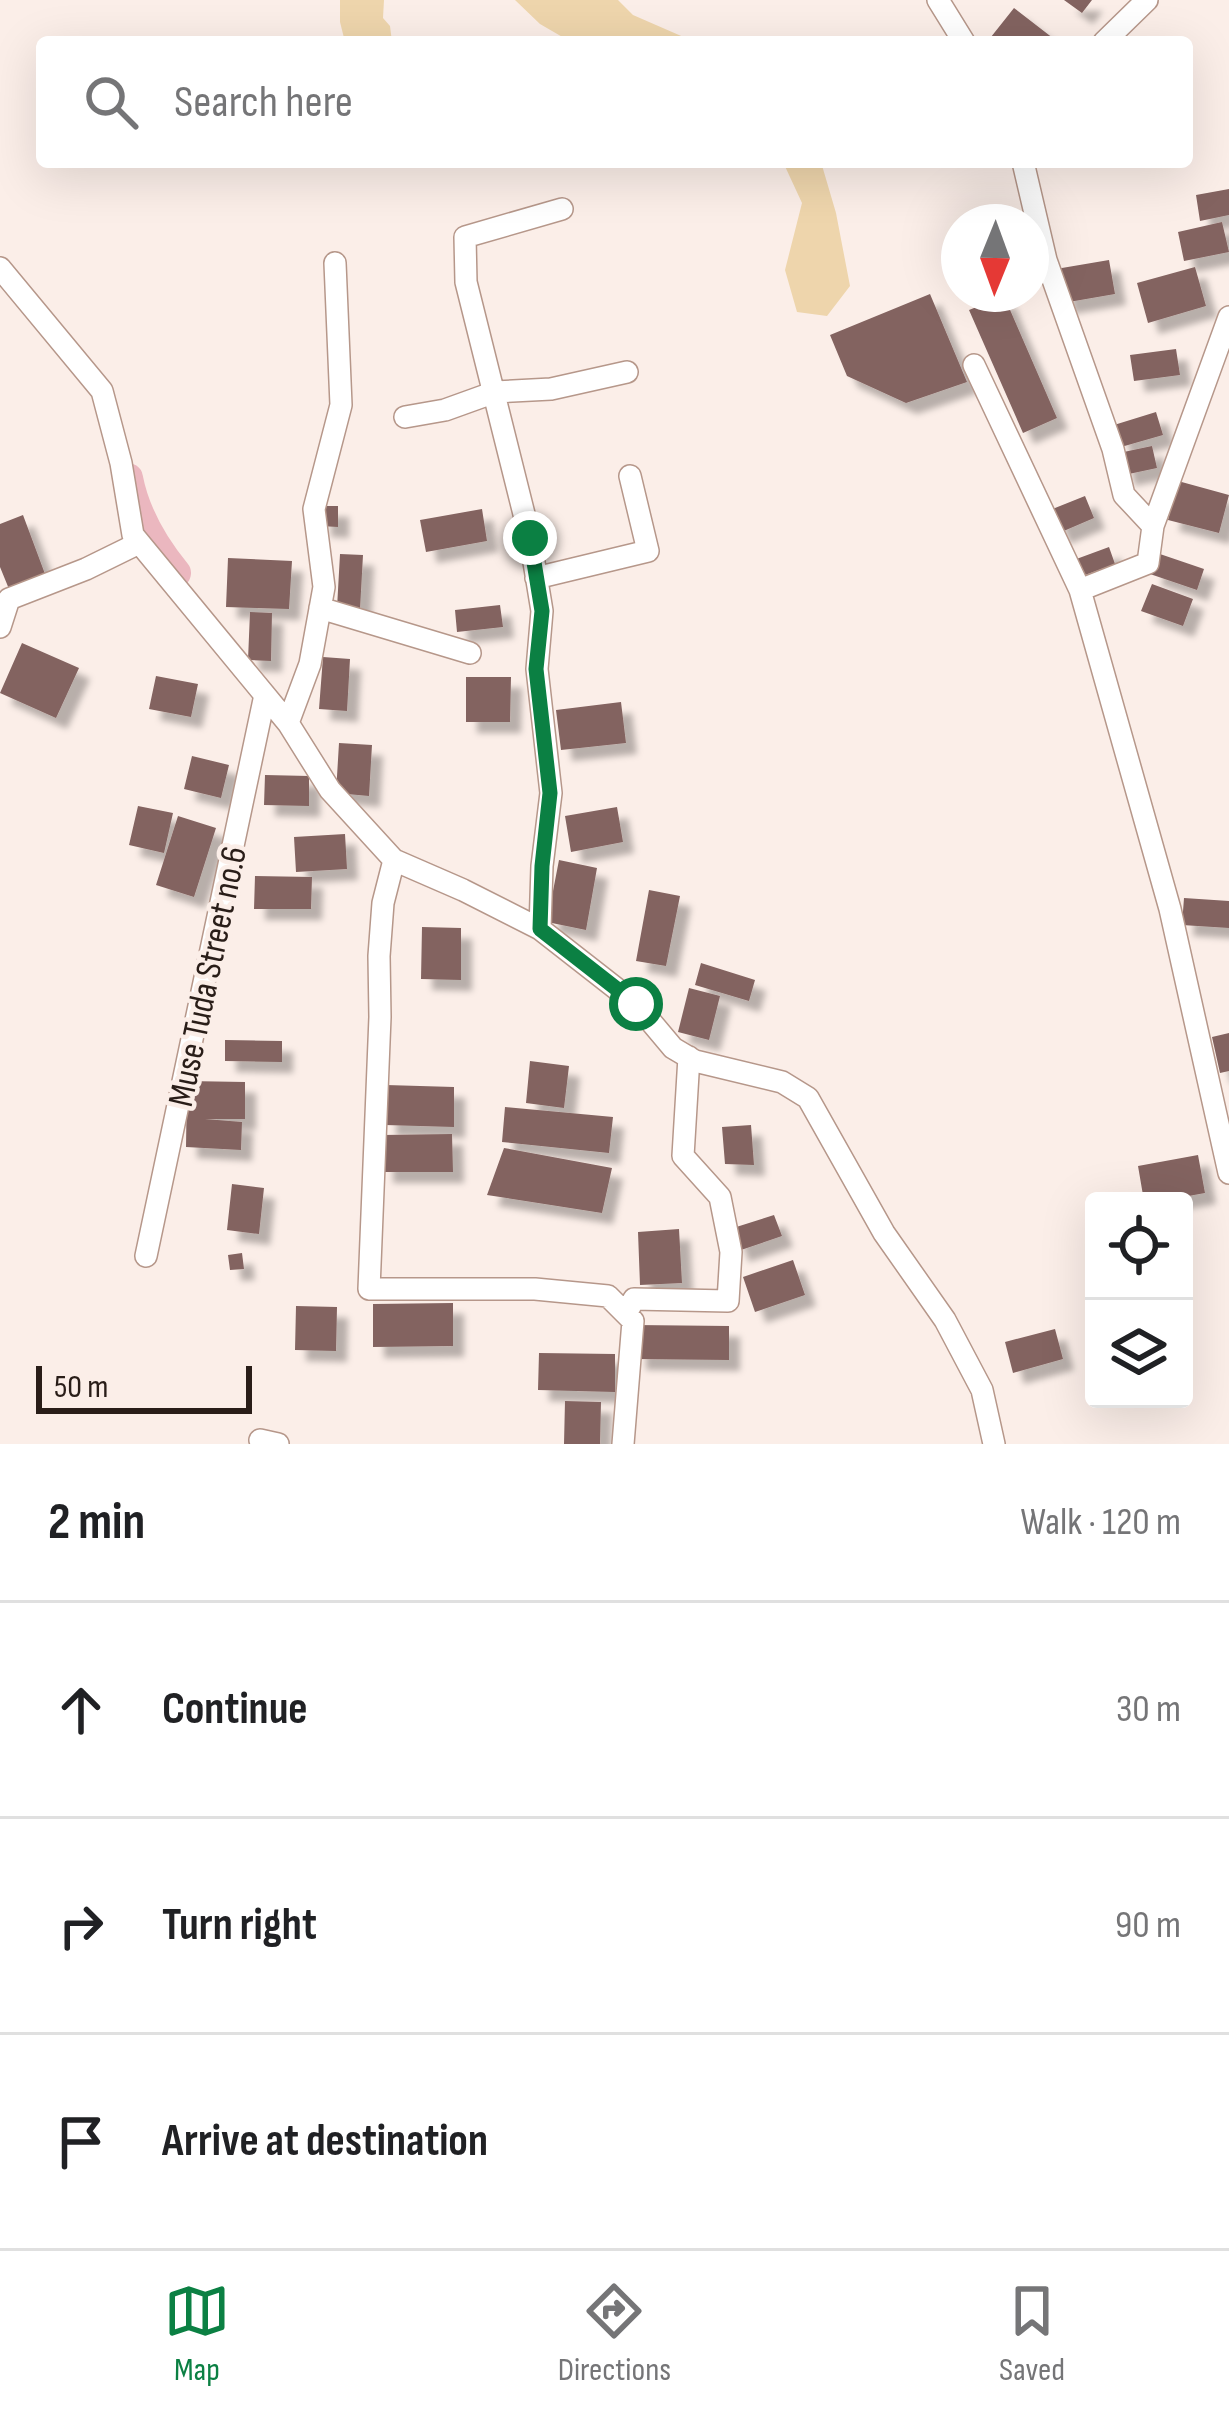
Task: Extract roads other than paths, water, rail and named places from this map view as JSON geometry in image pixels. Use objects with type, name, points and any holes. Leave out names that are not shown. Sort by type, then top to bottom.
[{"type":"street","points":[[938,0],[960,36]]},
{"type":"street","points":[[1110,36],[1147,0]]},
{"type":"street","points":[[1024,168],[1046,260],[1113,449],[1124,495],[1153,526]]},
{"type":"street","points":[[540,929],[550,793],[536,669],[542,611],[530,538],[466,282],[466,237],[562,209]]},
{"type":"street","points":[[288,723],[310,664],[324,587],[314,508],[340,406],[335,263]]},
{"type":"street","points":[[0,268],[103,391],[133,535],[288,723],[330,790],[394,860],[540,929],[636,1004],[673,1048],[689,1058],[782,1082],[808,1098],[884,1234],[944,1320],[982,1390],[994,1444]]},
{"type":"street","points":[[1080,590],[1148,563],[1153,526],[1229,317]]},
{"type":"street","points":[[974,365],[1080,590],[1170,910],[1229,1173]]},
{"type":"street","points":[[405,417],[446,410],[495,392],[551,389],[627,372]]},
{"type":"street","points":[[536,578],[648,551],[630,476]]},
{"type":"street","points":[[0,627],[9,599],[139,543]]},
{"type":"street","points":[[320,608],[470,653]]},
{"type":"street","name":"Muse Tuda Street no.6","points":[[146,1256],[265,695]]},
{"type":"street","points":[[394,860],[383,903],[379,956],[368,1289],[536,1289],[608,1296],[633,1321],[622,1444]]},
{"type":"street","points":[[626,1314],[634,1299],[728,1301],[731,1252],[720,1198],[683,1156],[689,1058]]},
{"type":"waterway","points":[[128,478],[146,528],[176,573]]}]
